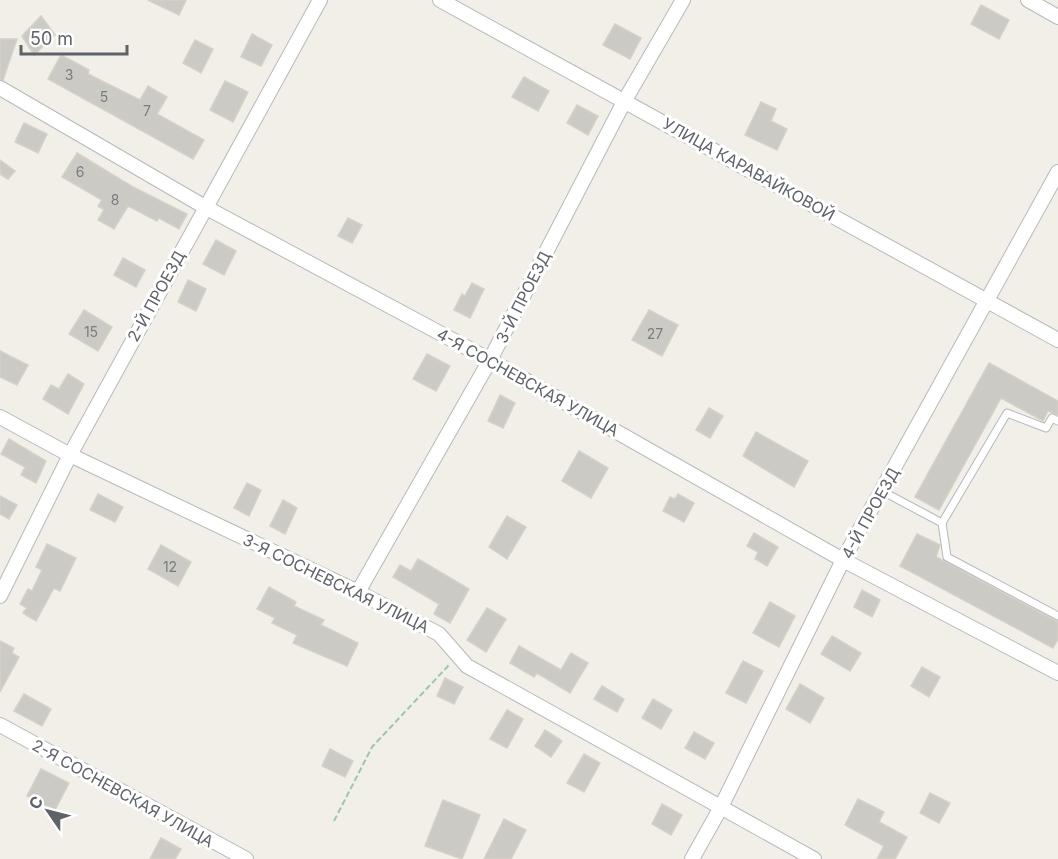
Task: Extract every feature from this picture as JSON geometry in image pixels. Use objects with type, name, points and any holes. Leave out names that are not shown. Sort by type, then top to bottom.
[{"type":"street","name":"2-Й ПРОЕЗД","points":[[0,596],[70,455],[320,0]]},
{"type":"street","name":"УЛИЦА КАРАВАЙКОВОЙ","points":[[440,0],[625,100],[987,303],[1058,340]]},
{"type":"street","name":"3-Й ПРОЕЗД","points":[[358,592],[490,360],[625,100],[683,0]]},
{"type":"street","points":[[1028,0],[1058,17]]},
{"type":"street","name":"4-Я СОСНЕВСКАЯ УЛИЦА","points":[[0,88],[205,207],[490,360],[843,561],[1058,673]]},
{"type":"street","name":"4-Й ПРОЕЗД","points":[[692,859],[720,809],[843,561],[1058,172]]},
{"type":"street","name":"3-Я СОСНЕВСКАЯ УЛИЦА","points":[[0,417],[70,455],[358,592],[439,634],[467,666],[720,809],[814,859]]},
{"type":"street","name":"2-Я СОСНЕВСКАЯ УЛИЦА","points":[[0,725],[246,859]]},
{"type":"lane","points":[[1058,421],[1052,418],[1046,428],[1007,413],[942,523],[947,557],[1058,616]]},
{"type":"lane","points":[[882,491],[942,523]]},
{"type":"path","points":[[334,820],[372,747],[458,655]]},
{"type":"building","points":[[148,0],[186,0],[179,15]]},
{"type":"building","points":[[981,5],[1009,20],[999,39],[971,24]]},
{"type":"building","points":[[41,16],[55,35],[34,55],[22,36]]},
{"type":"building","points":[[615,24],[641,38],[630,59],[603,45]]},
{"type":"building","points":[[252,34],[272,45],[261,66],[241,57]]},
{"type":"building","points":[[0,39],[17,39],[3,80],[0,79]]},
{"type":"building","points":[[195,40],[213,49],[201,73],[183,63]]},
{"type":"building","points":[[61,55],[89,70],[88,74],[140,100],[148,86],[167,97],[157,114],[204,140],[193,159],[48,79]]},
{"type":"building","points":[[524,77],[549,91],[538,111],[512,97]]},
{"type":"building","points":[[225,81],[248,92],[233,122],[210,110]]},
{"type":"building","points":[[761,102],[776,109],[771,121],[787,129],[777,150],[745,135]]},
{"type":"building","points":[[577,105],[598,116],[588,135],[567,123]]},
{"type":"building","points":[[24,123],[47,134],[38,153],[15,142]]},
{"type":"building","points":[[77,153],[133,187],[187,214],[179,229],[159,218],[157,221],[128,206],[114,229],[98,220],[104,210],[98,206],[102,200],[62,177]]},
{"type":"building","points":[[0,160],[15,171],[8,179],[0,174]]},
{"type":"building","points":[[348,218],[362,225],[352,243],[338,236]]},
{"type":"building","points":[[216,240],[236,251],[224,275],[203,264]]},
{"type":"building","points":[[123,258],[145,270],[136,287],[114,275]]},
{"type":"building","points":[[188,280],[206,289],[196,311],[178,302]]},
{"type":"building","points":[[472,283],[484,289],[470,318],[454,310],[462,294],[465,296]]},
{"type":"building","points":[[84,310],[112,327],[98,351],[69,334]]},
{"type":"building","points":[[649,310],[678,325],[662,356],[632,340]]},
{"type":"building","points":[[0,351],[28,365],[17,385],[0,377]]},
{"type":"building","points":[[427,354],[450,366],[436,391],[413,379]]},
{"type":"building","points":[[989,363],[1058,401],[1058,415],[1048,411],[1043,421],[1001,398],[939,510],[915,497]]},
{"type":"building","points":[[68,374],[84,384],[68,414],[43,399],[51,385],[59,389]]},
{"type":"building","points":[[500,395],[515,403],[503,428],[488,421]]},
{"type":"building","points":[[709,408],[723,416],[710,438],[696,430]]},
{"type":"building","points":[[756,432],[808,461],[794,487],[743,456]]},
{"type":"building","points":[[9,439],[46,461],[36,483],[21,475],[25,467],[1,454]]},
{"type":"building","points":[[579,451],[608,468],[591,498],[562,481]]},
{"type":"building","points":[[247,483],[261,490],[249,516],[234,508]]},
{"type":"building","points":[[98,494],[123,507],[115,522],[90,510]]},
{"type":"building","points":[[678,494],[694,503],[684,522],[663,511],[670,497],[675,499]]},
{"type":"building","points":[[0,496],[17,505],[9,519],[0,514]]},
{"type":"building","points":[[283,500],[297,508],[285,534],[270,526]]},
{"type":"building","points":[[507,516],[526,527],[507,559],[489,547]]},
{"type":"building","points":[[754,533],[778,547],[767,566],[755,559],[758,552],[747,546]]},
{"type":"building","points":[[917,534],[940,545],[936,557],[1058,622],[1058,639],[1053,648],[900,566]]},
{"type":"building","points":[[47,544],[76,558],[60,591],[54,588],[36,621],[23,613],[27,608],[20,604],[28,589],[32,591],[42,570],[36,567]]},
{"type":"building","points":[[161,545],[191,562],[178,586],[148,569]]},
{"type":"building","points":[[418,559],[469,589],[450,623],[434,614],[439,604],[393,577],[400,565],[411,571]]},
{"type":"building","points":[[269,587],[296,602],[294,606],[324,620],[321,625],[358,643],[347,666],[293,643],[297,635],[272,623],[275,618],[257,609]]},
{"type":"building","points":[[862,590],[880,600],[872,617],[854,607]]},
{"type":"building","points":[[770,602],[795,616],[779,647],[753,633]]},
{"type":"building","points":[[487,608],[506,619],[486,652],[467,640]]},
{"type":"building","points":[[832,636],[861,653],[850,671],[821,654]]},
{"type":"building","points":[[0,641],[14,648],[12,653],[19,657],[0,692]]},
{"type":"building","points":[[519,646],[561,670],[571,653],[588,663],[570,693],[537,673],[534,677],[510,663]]},
{"type":"building","points":[[743,661],[763,671],[746,703],[726,693]]},
{"type":"building","points":[[922,667],[940,677],[929,697],[911,686]]},
{"type":"building","points":[[445,678],[463,687],[454,704],[437,696]]},
{"type":"building","points":[[800,684],[824,698],[810,723],[786,709]]},
{"type":"building","points":[[602,686],[624,699],[617,712],[594,699]]},
{"type":"building","points":[[24,694],[51,709],[42,726],[14,711]]},
{"type":"building","points":[[653,699],[672,710],[661,729],[642,718]]},
{"type":"building","points":[[507,710],[523,719],[507,748],[490,739]]},
{"type":"building","points":[[545,730],[562,741],[551,757],[535,746]]},
{"type":"building","points":[[694,732],[714,743],[705,759],[685,748]]},
{"type":"building","points":[[330,749],[353,761],[345,777],[322,766]]},
{"type":"building","points":[[584,754],[600,763],[584,792],[567,783]]},
{"type":"building","points":[[41,769],[69,783],[55,810],[27,796]]},
{"type":"building","points":[[930,793],[950,803],[939,823],[920,813]]},
{"type":"building","points":[[858,799],[884,812],[879,822],[907,837],[895,859],[877,859],[884,846],[845,825]]},
{"type":"building","points":[[443,800],[480,815],[462,859],[425,846]]},
{"type":"building","points":[[662,804],[682,815],[671,835],[652,824]]},
{"type":"building","points":[[504,819],[526,830],[511,859],[484,859]]},
{"type":"building","points":[[161,838],[181,849],[175,859],[150,859]]}]
